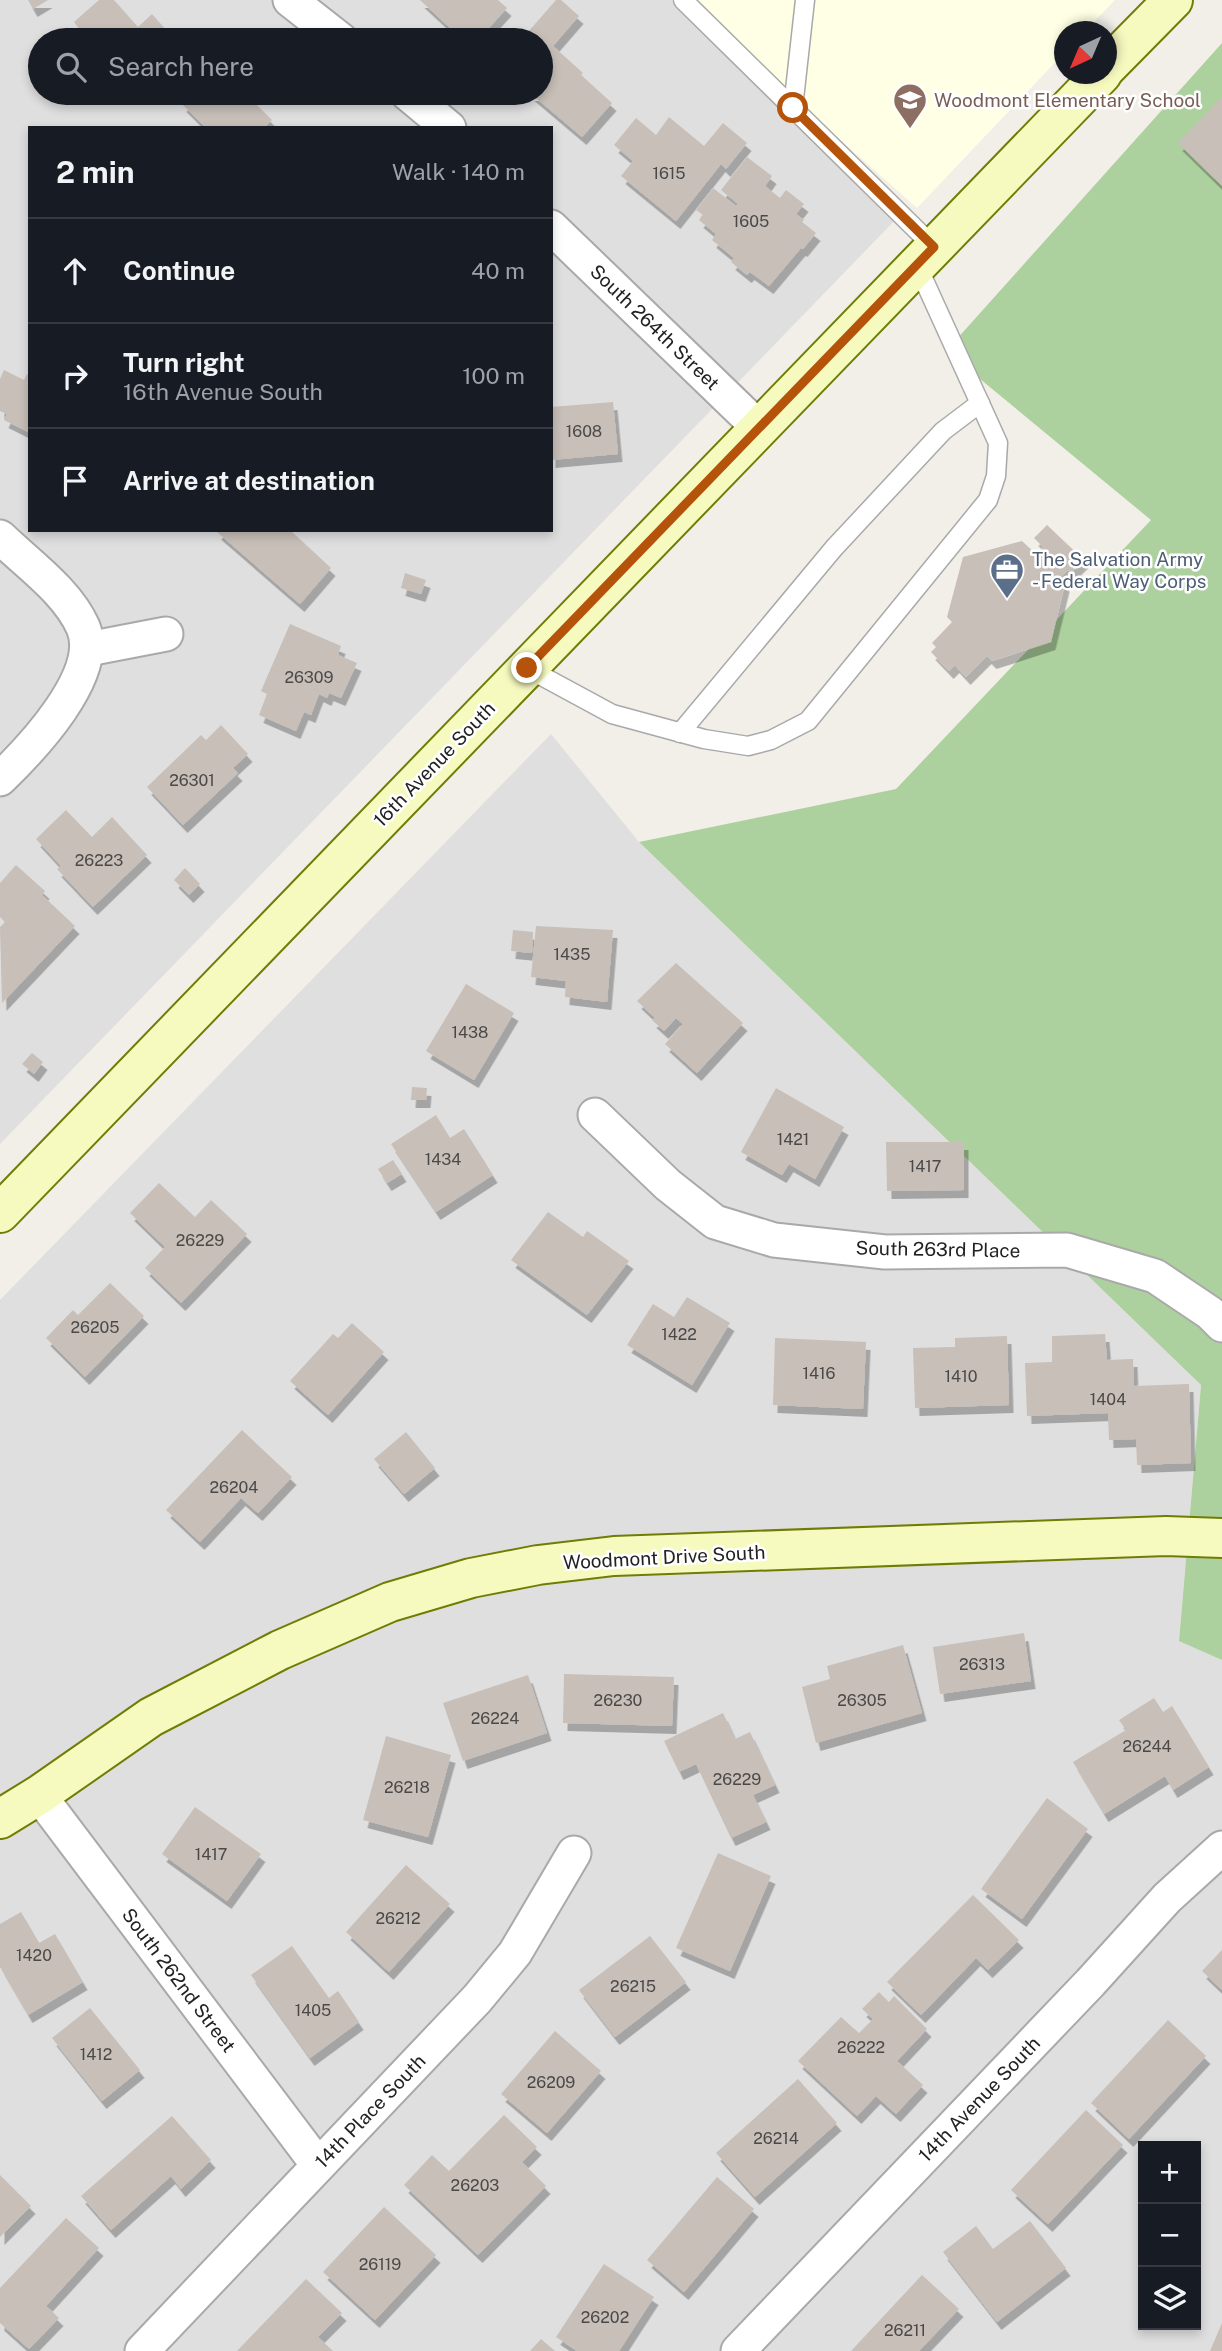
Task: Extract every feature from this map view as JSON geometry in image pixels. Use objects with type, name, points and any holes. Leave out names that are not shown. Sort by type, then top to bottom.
[{"type":"main road","points":[[1117,58],[1172,0]]},
{"type":"main road","name":"16th Avenue South","points":[[0,1213],[1092,84]]},
{"type":"main road","name":"Woodmont Drive South","points":[[0,1819],[151,1717],[280,1650],[390,1602],[471,1578],[538,1565],[614,1556],[1166,1536],[1222,1538]]},
{"type":"street","points":[[290,0],[326,28]]},
{"type":"street","points":[[421,105],[447,126]]},
{"type":"street","name":"South 264th Street","points":[[553,229],[759,428]]},
{"type":"street","points":[[0,537],[52,586],[69,606],[81,624],[88,649],[74,688],[60,710],[19,761],[0,779]]},
{"type":"street","points":[[88,649],[166,634]]},
{"type":"street","name":"South 263rd Place","points":[[595,1115],[668,1185],[715,1222],[774,1240],[885,1252],[1067,1250],[1155,1276],[1210,1312],[1222,1325]]},
{"type":"street","name":"South 262nd Street","points":[[39,1795],[318,2165]]},
{"type":"street","name":"14th Avenue South","points":[[738,2351],[1090,1983],[1167,1898],[1222,1847]]},
{"type":"street","name":"14th Place South","points":[[142,2351],[470,2007],[515,1953],[574,1853]]},
{"type":"lane","points":[[527,668],[612,714],[680,733],[748,747],[771,740],[808,721],[988,500],[996,476],[998,443],[980,403],[925,256],[793,108],[683,0]]},
{"type":"lane","points":[[793,108],[805,0]]},
{"type":"lane","points":[[680,733],[834,548],[943,431],[980,403]]},
{"type":"shaded area","points":[[0,0],[671,0],[901,214],[0,1144]]},
{"type":"shaded area","name":"Woodmont Elementary School","points":[[683,0],[1115,0],[1095,21],[1054,21],[1054,64],[917,208]]},
{"type":"shaded area","points":[[551,734],[639,842],[1201,1385],[1179,1640],[1222,1660],[1222,2351],[0,2351],[0,1300]]},
{"type":"green space","points":[[1222,43],[1222,1660],[1179,1641],[1201,1385],[639,842],[896,789],[1151,520],[946,351]]},
{"type":"building","points":[[28,0],[48,0],[33,9]]},
{"type":"building","points":[[99,0],[114,0],[138,27],[152,14],[164,28],[78,28],[74,22]]},
{"type":"building","points":[[420,0],[498,0],[507,8],[489,28],[450,28]]},
{"type":"building","points":[[556,0],[561,0],[579,16],[553,46],[553,28],[532,28]]},
{"type":"building","points":[[553,46],[612,103],[582,137],[544,105],[553,105]]},
{"type":"building","points":[[1222,97],[1222,186],[1178,143]]},
{"type":"building","points":[[183,105],[257,105],[272,120],[266,126],[204,126]]},
{"type":"building","points":[[669,117],[704,146],[723,123],[747,143],[726,169],[721,164],[676,221],[621,176],[633,161],[614,145],[636,118],[656,135]]},
{"type":"building","points":[[747,157],[772,176],[765,186],[780,198],[786,190],[804,204],[796,214],[816,233],[769,286],[750,272],[747,275],[731,262],[734,258],[712,240],[716,234],[699,220],[703,215],[696,210],[713,188],[736,206],[738,204],[721,190]]},
{"type":"building","points":[[4,370],[24,380],[28,375],[28,432],[4,420],[7,414],[0,411],[0,379]]},
{"type":"building","points":[[613,402],[618,454],[553,460],[553,407]]},
{"type":"building","name":"The Salvation Army - Federal Way Corps","points":[[1047,525],[1084,560],[1071,573],[1068,570],[1060,578],[1065,584],[1051,642],[992,661],[987,656],[966,677],[955,665],[949,671],[931,652],[936,647],[932,643],[952,622],[947,617],[963,557],[1022,541],[1036,554],[1043,547],[1034,538]]},
{"type":"building","points":[[217,532],[292,532],[331,568],[300,604]]},
{"type":"building","points":[[405,573],[426,580],[421,594],[401,588]]},
{"type":"building","points":[[290,624],[341,646],[338,655],[357,663],[341,698],[329,693],[327,698],[319,694],[311,715],[304,712],[296,731],[259,715],[267,694],[261,691]]},
{"type":"building","points":[[221,725],[248,754],[233,768],[238,773],[183,825],[147,787],[201,735],[206,740]]},
{"type":"building","points":[[66,810],[92,837],[112,817],[147,855],[93,907],[57,869],[61,866],[36,839]]},
{"type":"building","points":[[16,865],[45,891],[42,895],[75,926],[2,1003],[0,927],[5,922],[0,917],[0,883]]},
{"type":"building","points":[[185,868],[200,884],[189,895],[174,880]]},
{"type":"building","points":[[536,926],[613,930],[607,1002],[565,997],[566,981],[531,977]]},
{"type":"building","points":[[513,930],[533,932],[532,953],[511,951]]},
{"type":"building","points":[[676,963],[743,1023],[697,1073],[665,1044],[683,1024],[676,1018],[664,1031],[637,1001]]},
{"type":"building","points":[[466,984],[514,1013],[474,1080],[426,1051]]},
{"type":"building","points":[[32,1053],[43,1062],[34,1074],[22,1064]]},
{"type":"building","points":[[412,1087],[427,1088],[426,1100],[411,1100]]},
{"type":"building","points":[[776,1088],[844,1127],[815,1179],[789,1164],[782,1175],[741,1152]]},
{"type":"building","points":[[436,1115],[450,1138],[464,1129],[493,1175],[436,1212],[391,1144]]},
{"type":"building","points":[[886,1142],[964,1142],[964,1190],[887,1191]]},
{"type":"building","points":[[393,1160],[402,1174],[387,1183],[378,1169]]},
{"type":"building","points":[[159,1183],[195,1217],[211,1200],[247,1234],[181,1303],[145,1268],[165,1247],[130,1213]]},
{"type":"building","points":[[548,1212],[583,1237],[587,1231],[629,1261],[587,1315],[511,1260]]},
{"type":"building","points":[[110,1283],[144,1316],[85,1377],[46,1338],[73,1310],[78,1315]]},
{"type":"building","points":[[687,1297],[730,1323],[692,1385],[627,1345],[653,1304],[674,1317]]},
{"type":"building","points":[[352,1323],[384,1352],[328,1415],[290,1381],[333,1334],[338,1338]]},
{"type":"building","points":[[1105,1334],[1107,1360],[1133,1359],[1134,1386],[1189,1384],[1191,1463],[1137,1465],[1136,1439],[1109,1440],[1108,1413],[1027,1416],[1025,1363],[1052,1362],[1052,1336]]},
{"type":"building","points":[[1007,1336],[1009,1405],[915,1408],[913,1348],[955,1347],[955,1338]]},
{"type":"building","points":[[775,1338],[866,1342],[863,1409],[773,1405]]},
{"type":"building","points":[[242,1430],[292,1477],[258,1513],[241,1498],[200,1542],[166,1510]]},
{"type":"building","points":[[406,1432],[435,1468],[404,1494],[374,1459]]},
{"type":"building","points":[[1024,1633],[1031,1681],[940,1694],[933,1647]]},
{"type":"building","points":[[903,1645],[922,1713],[816,1743],[802,1687],[830,1679],[827,1666]]},
{"type":"building","points":[[564,1674],[674,1677],[672,1726],[563,1723]]},
{"type":"building","points":[[528,1675],[547,1733],[463,1761],[443,1703]]},
{"type":"building","points":[[1154,1698],[1163,1712],[1172,1706],[1209,1767],[1173,1790],[1165,1776],[1104,1814],[1073,1762],[1126,1730],[1119,1720]]},
{"type":"building","points":[[723,1713],[735,1739],[750,1732],[775,1785],[753,1795],[766,1822],[731,1838],[696,1764],[679,1772],[664,1741]]},
{"type":"building","points":[[386,1736],[451,1755],[428,1837],[363,1820]]},
{"type":"building","points":[[1047,1798],[1088,1829],[1022,1919],[981,1889]]},
{"type":"building","points":[[195,1807],[261,1854],[227,1901],[162,1854]]},
{"type":"building","points":[[718,1853],[771,1876],[730,1971],[676,1948]]},
{"type":"building","points":[[406,1865],[450,1904],[389,1972],[346,1932]]},
{"type":"building","points":[[973,1895],[1019,1940],[988,1970],[976,1958],[921,2015],[887,1982]]},
{"type":"building","points":[[21,1912],[39,1943],[55,1934],[83,1982],[28,2015],[0,1967],[0,1924]]},
{"type":"building","points":[[650,1936],[686,1982],[615,2037],[579,1990]]},
{"type":"building","points":[[292,1946],[329,1998],[338,1991],[359,2022],[310,2058],[251,1975]]},
{"type":"building","points":[[1222,1950],[1222,1990],[1202,1971]]},
{"type":"building","points":[[879,1992],[889,2002],[894,1996],[927,2029],[897,2061],[923,2085],[896,2114],[876,2096],[857,2116],[798,2061],[841,2017],[859,2033],[873,2019],[862,2009]]},
{"type":"building","points":[[90,2008],[140,2070],[102,2101],[52,2038]]},
{"type":"building","points":[[1168,2020],[1206,2056],[1129,2139],[1091,2103]]},
{"type":"building","points":[[555,2031],[601,2071],[547,2133],[501,2094]]},
{"type":"building","points":[[798,2079],[837,2123],[755,2197],[716,2153]]},
{"type":"building","points":[[1086,2110],[1123,2145],[1048,2224],[1011,2190]]},
{"type":"building","points":[[504,2115],[537,2147],[522,2162],[546,2186],[478,2255],[404,2185],[432,2155],[449,2171]]},
{"type":"building","points":[[172,2116],[211,2160],[181,2189],[171,2176],[111,2230],[81,2196]]},
{"type":"building","points":[[0,2175],[31,2206],[0,2237]]},
{"type":"building","points":[[717,2177],[754,2209],[684,2292],[647,2260]]},
{"type":"building","points":[[384,2207],[436,2255],[375,2320],[323,2272]]},
{"type":"building","points":[[66,2218],[99,2248],[46,2306],[59,2318],[29,2349],[0,2323],[0,2288]]},
{"type":"building","points":[[1030,2221],[1066,2268],[997,2322],[943,2252],[976,2226],[993,2249]]},
{"type":"building","points":[[604,2264],[654,2297],[619,2351],[577,2351],[556,2337]]},
{"type":"building","points":[[922,2275],[959,2309],[919,2351],[851,2351]]},
{"type":"building","points":[[306,2279],[342,2313],[318,2337],[333,2351],[237,2351]]},
{"type":"building","points":[[1222,2323],[1222,2351],[1210,2351]]},
{"type":"building","points":[[541,2339],[555,2351],[530,2351]]},
{"type":"place","name":"Woodmont Elementary School","points":[[910,130]]},
{"type":"place","name":"The Salvation Army - Federal Way Corps","points":[[1007,600]]},
{"type":"route","points":[[527,668],[934,247],[793,108]]}]
